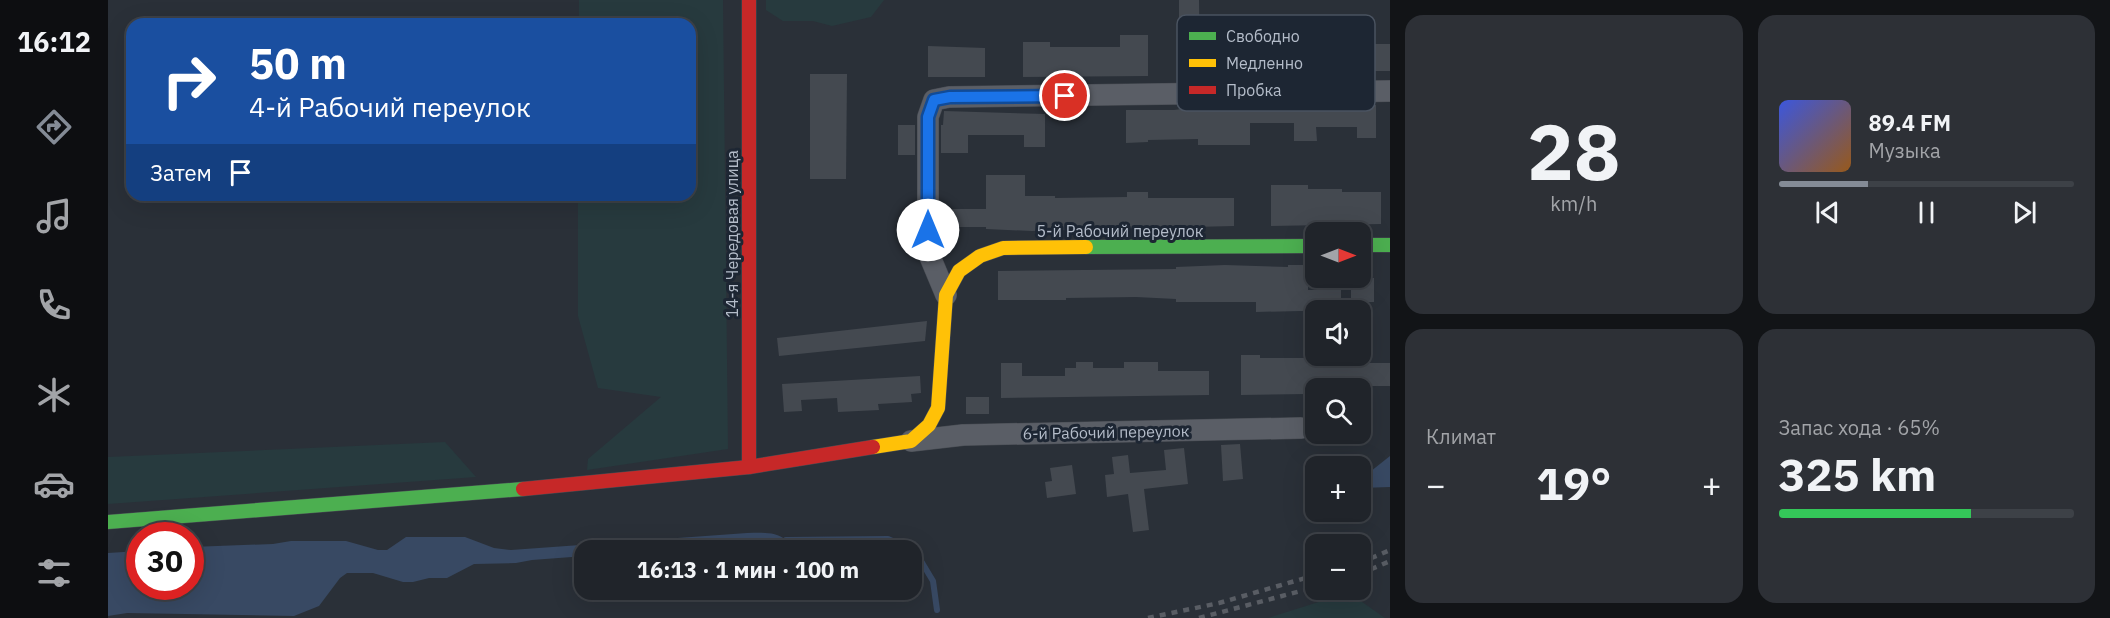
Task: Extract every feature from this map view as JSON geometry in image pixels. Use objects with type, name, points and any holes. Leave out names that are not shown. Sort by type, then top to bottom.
[{"type":"main road","name":"14-я Чередовая улица","points":[[748,0],[749,467]]},
{"type":"main road","points":[[1371,245],[1390,245]]},
{"type":"main road","name":"5-й Рабочий переулок","points":[[946,296],[959,272],[980,256],[1003,248],[1305,246]]},
{"type":"main road","points":[[108,522],[580,484],[749,467],[911,441],[929,425],[938,408],[946,296]]},
{"type":"street","points":[[1375,91],[1390,91]]},
{"type":"street","points":[[946,296],[928,252],[928,117],[934,100],[950,97],[1177,94]]},
{"type":"street","name":"6-й Рабочий переулок","points":[[911,441],[963,435],[1301,428]]},
{"type":"green space","points":[[579,0],[723,0],[728,449],[587,470],[588,459],[661,397],[598,388],[578,316],[578,201],[696,201],[696,18],[579,18]]},
{"type":"green space","points":[[766,0],[884,0],[871,17],[832,26],[813,21],[783,21],[766,10]]},
{"type":"green space","points":[[445,442],[476,477],[108,504],[108,457]]},
{"type":"green space","points":[[1325,600],[1359,600],[1385,618],[1268,618]]},
{"type":"water","points":[[1390,456],[1390,487],[1371,488],[1371,471]]},
{"type":"water","points":[[762,533],[772,534],[786,540],[650,540]]},
{"type":"water","points":[[406,537],[465,537],[494,548],[511,550],[574,545],[574,557],[516,563],[474,564],[447,578],[429,578],[413,582],[403,582],[373,573],[347,573],[340,578],[319,606],[294,616],[127,613],[108,616],[108,553],[126,552],[126,600],[204,600],[204,547],[273,544],[291,541],[346,541],[378,550],[387,550]]},
{"type":"building","points":[[1179,0],[1199,0],[1199,15],[1179,15]]},
{"type":"building","points":[[1120,35],[1148,35],[1148,76],[1023,77],[1023,42],[1050,42],[1050,47],[1120,47]]},
{"type":"building","points":[[1375,44],[1390,44],[1390,71],[1375,71]]},
{"type":"building","points":[[928,46],[985,48],[985,77],[928,77]]},
{"type":"building","points":[[810,74],[847,74],[846,179],[810,179]]},
{"type":"building","points":[[1375,105],[1376,138],[1357,138],[1357,127],[1316,127],[1317,141],[1294,141],[1294,123],[1250,123],[1250,145],[1198,145],[1198,139],[1126,143],[1126,110],[1375,111]]},
{"type":"building","points":[[944,111],[1045,114],[1045,147],[1024,147],[1024,135],[968,135],[968,153],[941,153],[941,125],[943,125]]},
{"type":"building","points":[[898,125],[915,125],[915,155],[898,155]]},
{"type":"building","points":[[986,175],[1025,175],[1025,196],[1127,197],[1127,192],[1148,192],[1148,198],[1234,198],[1234,226],[1032,231],[986,229],[986,227],[947,227],[947,209],[986,209]]},
{"type":"building","points":[[1271,185],[1308,185],[1308,189],[1342,189],[1342,192],[1381,192],[1381,224],[1305,222],[1305,225],[1271,226]]},
{"type":"building","points":[[1305,265],[1305,288],[1308,290],[1341,290],[1341,300],[1305,300],[1305,311],[1256,312],[1256,302],[1176,302],[1176,299],[1136,297],[998,300],[998,271],[1176,269],[1176,267]]},
{"type":"building","points":[[1371,278],[1374,278],[1374,302],[1351,300],[1351,288],[1371,288]]},
{"type":"building","points":[[927,321],[925,341],[779,356],[777,338]]},
{"type":"building","points":[[1241,355],[1260,355],[1260,358],[1305,358],[1305,366],[1371,366],[1371,363],[1390,363],[1390,386],[1371,386],[1371,378],[1305,378],[1305,394],[1241,395]]},
{"type":"building","points":[[1076,362],[1093,362],[1093,368],[1124,368],[1124,362],[1158,362],[1158,371],[1209,371],[1209,395],[1001,398],[1001,363],[1022,363],[1022,376],[1065,376],[1065,368],[1076,368]]},
{"type":"building","points":[[920,376],[921,393],[911,394],[912,402],[878,404],[879,410],[838,412],[837,398],[801,400],[802,411],[784,412],[782,384]]},
{"type":"building","points":[[966,397],[989,397],[989,414],[966,414]]},
{"type":"building","points":[[1240,444],[1243,479],[1223,481],[1221,445]]},
{"type":"building","points":[[1184,448],[1188,484],[1144,489],[1149,530],[1133,532],[1128,494],[1107,497],[1105,475],[1114,474],[1112,457],[1128,455],[1130,473],[1166,470],[1164,450]]},
{"type":"building","points":[[1072,465],[1076,494],[1047,498],[1045,482],[1052,481],[1050,468]]},
{"type":"waterway","points":[[786,540],[890,540]]},
{"type":"waterway","points":[[922,563],[933,581],[937,610]]},
{"type":"railway","points":[[1371,558],[1390,550]]},
{"type":"railway","points":[[1371,569],[1390,561]]},
{"type":"railway","points":[[1148,618],[1219,603],[1305,578]]},
{"type":"railway","points":[[1199,618],[1305,590]]},
{"type":"traffic: fast","points":[[1371,245],[1390,245]]},
{"type":"traffic: fast","points":[[1086,247],[1305,246]]},
{"type":"traffic: fast","points":[[108,522],[523,489]]},
{"type":"traffic: slow","points":[[873,447],[911,441],[929,425],[938,408],[946,295],[959,271],[980,256],[1003,248],[1086,247]]},
{"type":"traffic: jam","points":[[749,0],[749,467]]},
{"type":"traffic: jam","points":[[523,489],[749,467],[873,447]]},
{"type":"route","points":[[928,230],[928,117],[934,100],[950,97],[1065,96]]}]
